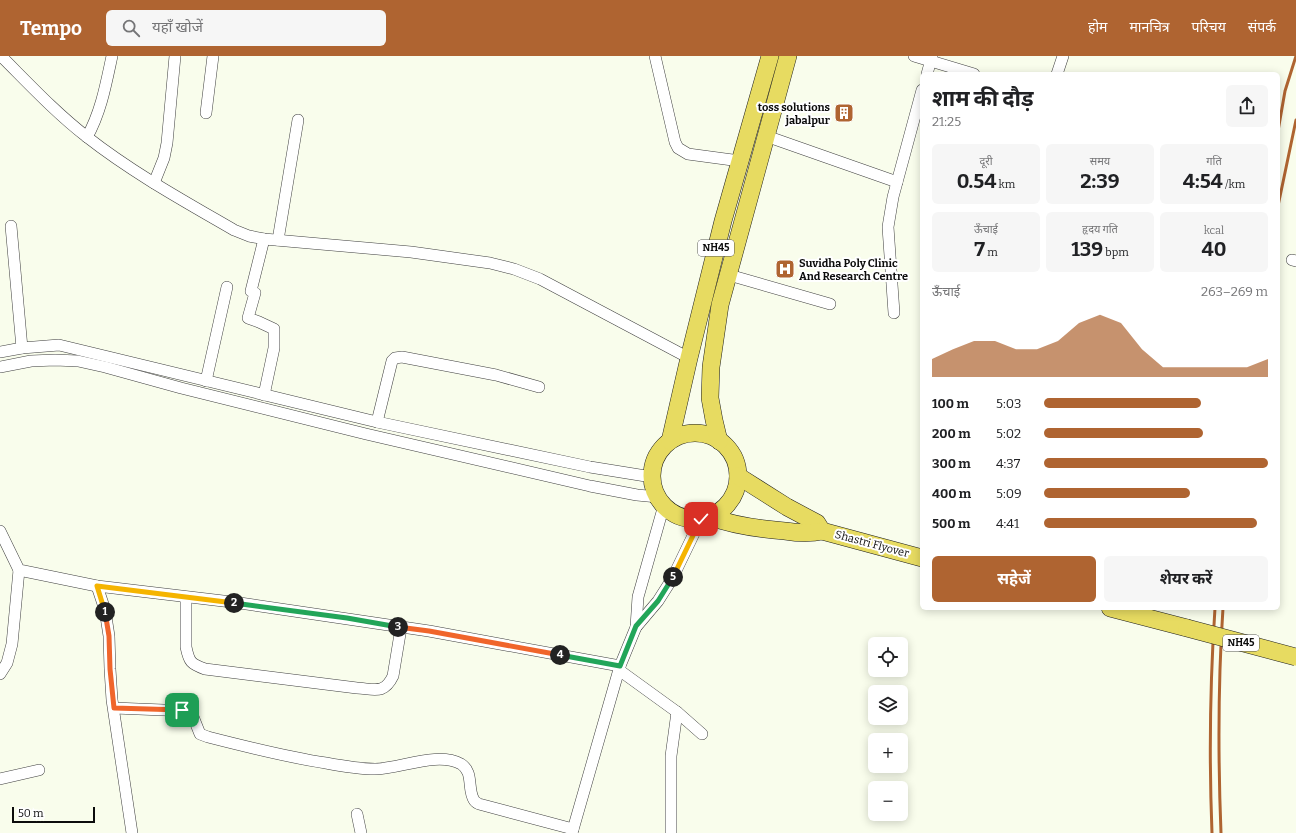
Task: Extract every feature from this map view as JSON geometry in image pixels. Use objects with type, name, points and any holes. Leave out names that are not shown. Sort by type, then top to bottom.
[{"type":"highway","name":"NH45","points":[[652,477],[657,457],[670,441],[688,358],[722,221],[770,56]]},
{"type":"highway","name":"NH45","points":[[719,441],[710,398],[711,367],[720,305],[788,56]]},
{"type":"highway","points":[[670,441],[685,435],[700,433],[719,441],[727,447],[733,456],[737,465],[738,476],[734,496],[720,512],[706,518]]},
{"type":"highway","points":[[652,477],[654,487],[661,501],[672,512],[681,517],[691,519],[706,518],[764,530],[814,533],[822,531],[817,523],[738,476]]},
{"type":"highway","name":"Shastri Flyover","points":[[822,531],[920,557]]},
{"type":"highway","name":"NH45","points":[[1118,610],[1296,657]]},
{"type":"street","points":[[1,56],[65,119],[87,138],[154,183],[234,230],[249,236],[264,239],[411,252],[490,263],[514,269],[540,279],[688,358]]},
{"type":"street","points":[[87,138],[101,106],[112,56]]},
{"type":"street","points":[[154,183],[164,158],[167,143],[175,56]]},
{"type":"street","points":[[206,113],[213,56]]},
{"type":"street","points":[[655,56],[675,142],[678,148],[688,154],[740,161]]},
{"type":"street","points":[[914,56],[931,58],[969,72]]},
{"type":"street","points":[[1058,72],[1063,56]]},
{"type":"street","points":[[927,72],[931,58]]},
{"type":"street","points":[[894,312],[888,227],[893,197],[920,97]]},
{"type":"street","points":[[278,240],[298,120]]},
{"type":"street","points":[[766,136],[897,182]]},
{"type":"street","points":[[11,226],[22,348]]},
{"type":"street","points":[[264,239],[251,291],[255,293],[248,318],[274,329],[274,348],[264,395]]},
{"type":"street","points":[[729,275],[830,304]]},
{"type":"street","points":[[206,381],[227,287]]},
{"type":"street","points":[[0,352],[22,348],[59,345],[377,422],[590,467],[652,477]]},
{"type":"street","points":[[377,422],[392,361],[395,358],[402,357],[496,375],[539,387]]},
{"type":"street","points":[[0,367],[31,361],[55,360],[78,362],[105,367],[181,388],[366,434],[661,501],[638,597],[636,626],[619,668],[572,831],[479,804],[474,800],[470,776],[466,769],[462,765],[450,760],[421,761],[376,769],[348,767],[297,758],[208,737],[200,734],[192,714],[188,711],[114,708]]},
{"type":"street","points":[[636,626],[658,601],[706,518]]},
{"type":"street","points":[[0,531],[19,570],[12,644],[7,663],[0,674]]},
{"type":"street","points":[[19,570],[97,586],[332,616],[401,628],[429,631],[619,668],[677,712],[702,734]]},
{"type":"street","points":[[97,586],[105,610],[109,636],[110,669],[114,708],[132,833]]},
{"type":"street","points":[[186,597],[186,647],[189,660],[194,665],[205,669],[380,690],[389,684],[393,676],[401,628]]},
{"type":"street","points":[[671,833],[671,756],[677,712]]},
{"type":"street","points":[[0,779],[39,770]]},
{"type":"street","points":[[357,814],[361,833]]},
{"type":"railway","points":[[1280,120],[1285,91],[1296,56]]},
{"type":"railway","points":[[1280,196],[1296,120]]},
{"type":"railway","points":[[1212,833],[1210,720],[1215,610]]},
{"type":"railway","points":[[1221,833],[1219,720],[1223,610]]},
{"type":"place","name":"toss solutions jabalpur","points":[[844,113]]},
{"type":"place","name":"Suvidha Poly Clinic And Research Centre","points":[[785,269]]},
{"type":"route","points":[[182,710],[114,708],[112,700],[109,636],[105,610],[97,586],[240,603],[347,618],[401,628],[429,631],[620,666],[636,626],[658,601],[672,579],[701,519]]}]
